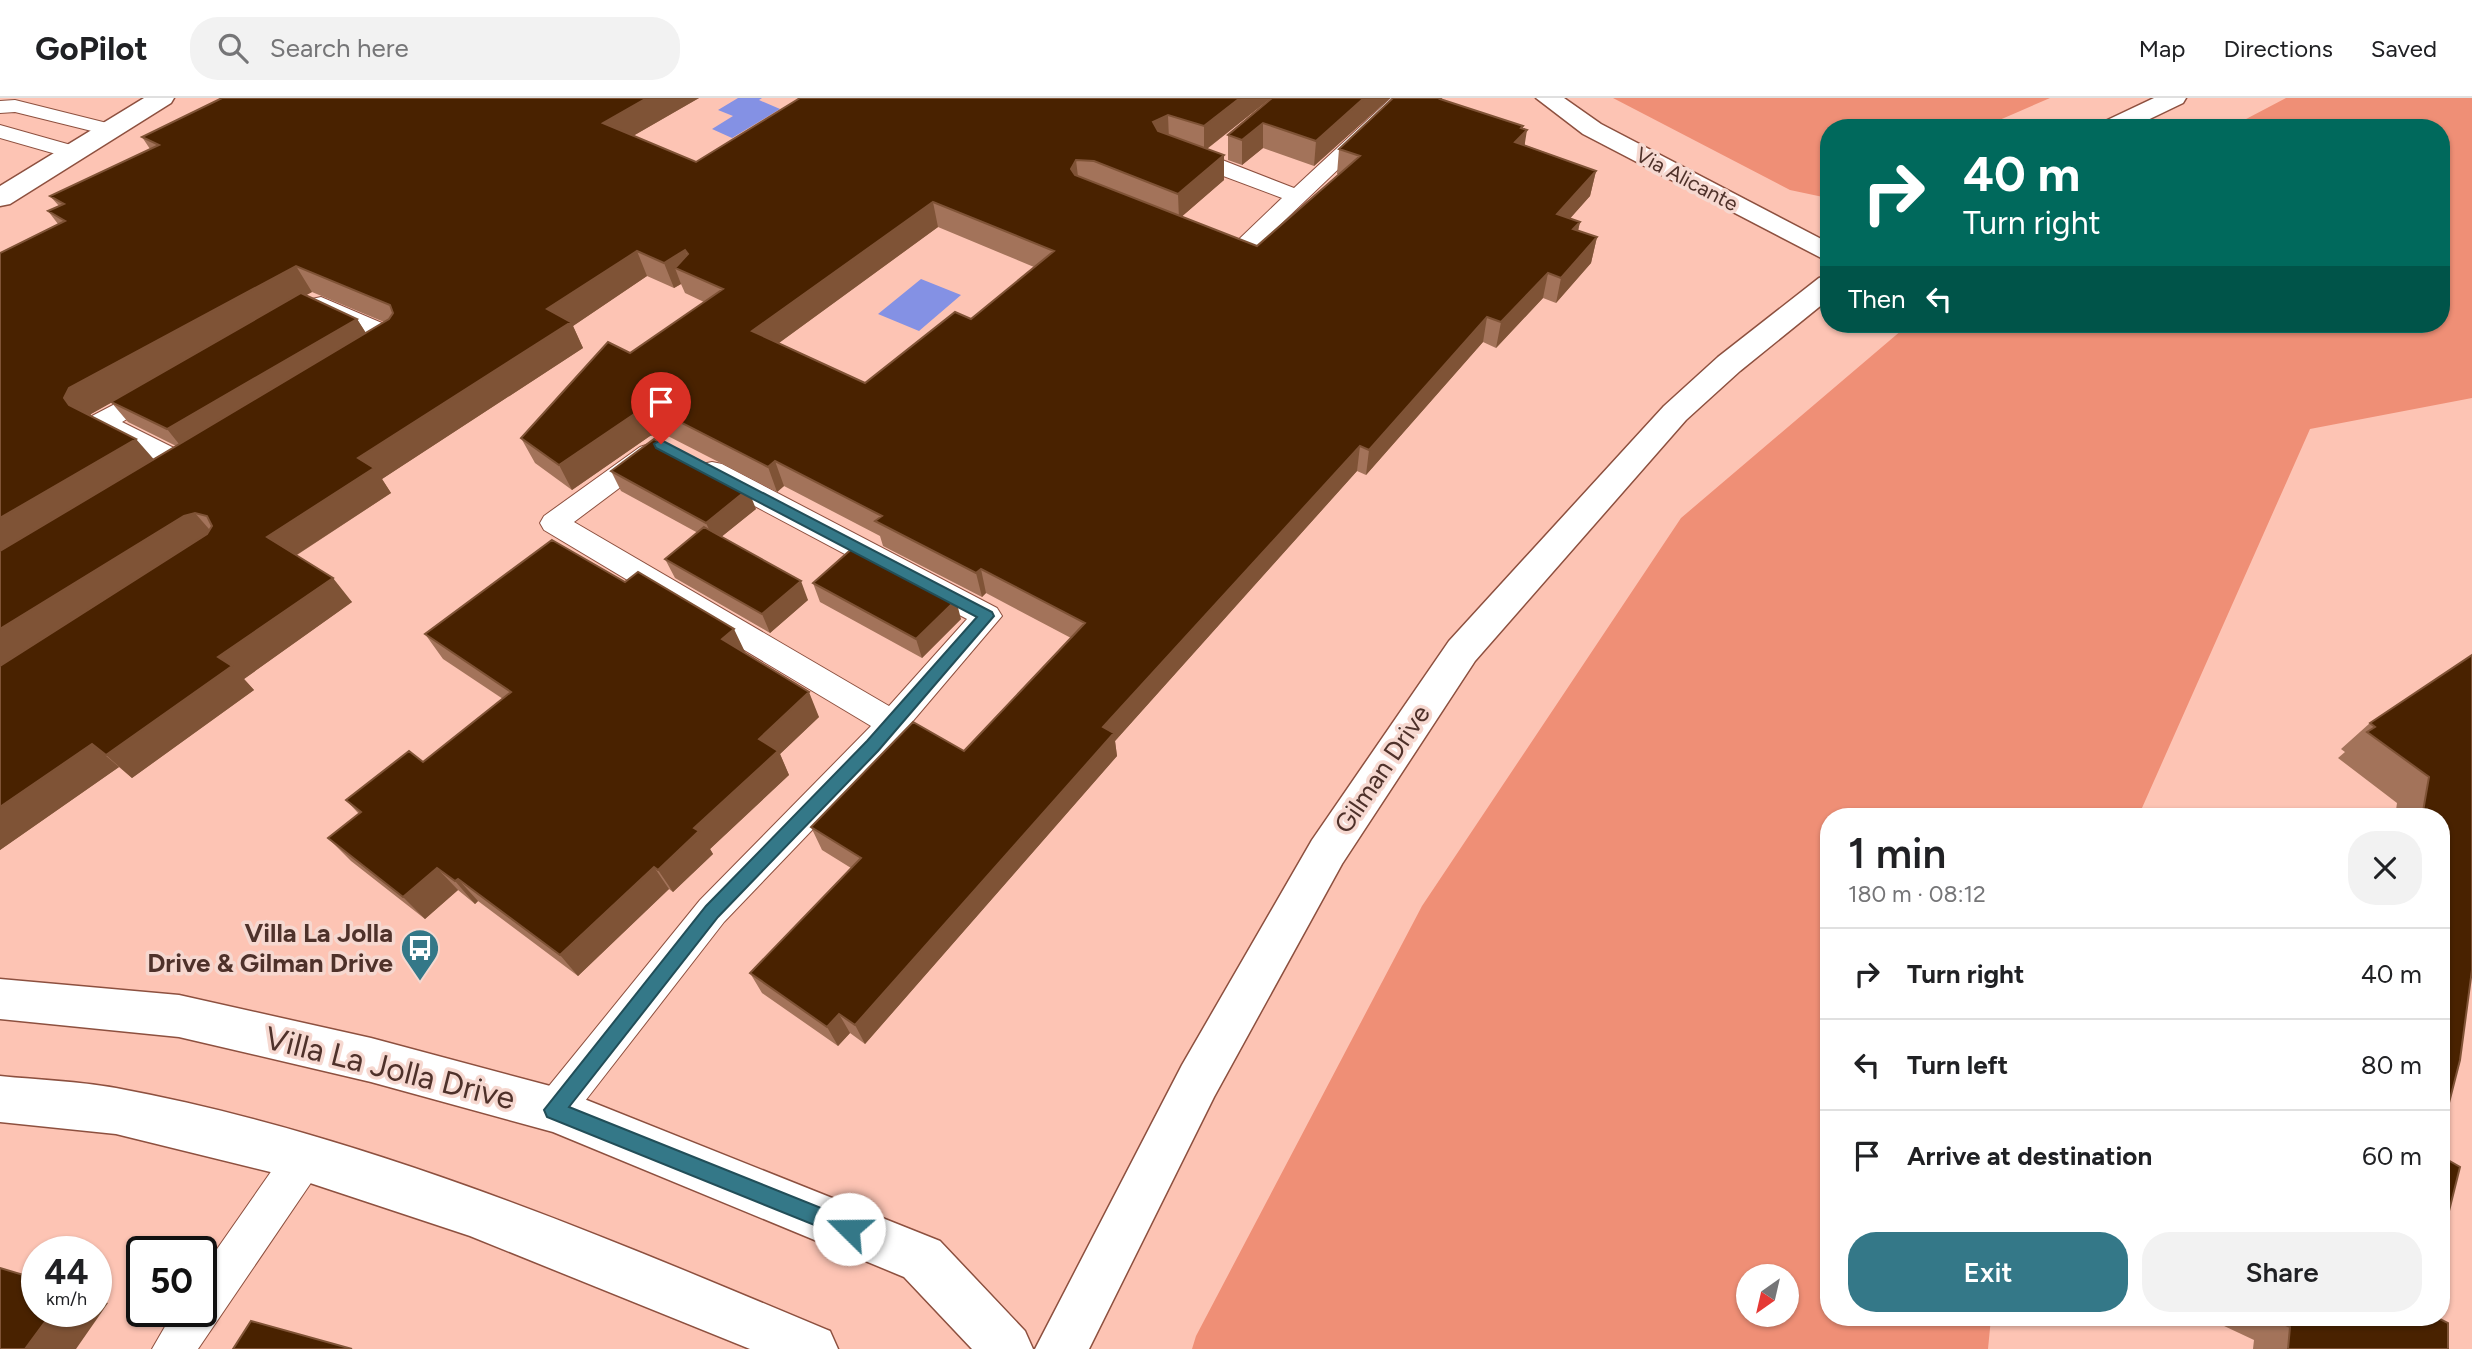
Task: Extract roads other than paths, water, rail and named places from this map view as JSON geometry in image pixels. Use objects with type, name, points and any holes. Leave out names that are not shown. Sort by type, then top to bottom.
[{"type":"main road","points":[[0,198],[70,152],[163,98]]},
{"type":"main road","name":"Via Alicante","points":[[1548,98],[1592,128],[1820,249]]},
{"type":"main road","points":[[2128,119],[2174,98]]},
{"type":"main road","name":"Gilman Drive","points":[[1061,1349],[1198,1082],[1326,852],[1462,651],[1675,413],[1820,292]]},
{"type":"main road","name":"Villa La Jolla Drive","points":[[0,999],[179,1016],[371,1060],[554,1110],[922,1259],[1007,1349]]},
{"type":"main road","points":[[0,1099],[115,1111],[305,1157],[570,1247],[812,1349]]},
{"type":"lane","points":[[1187,233],[1237,253],[1403,98]]},
{"type":"lane","points":[[0,107],[15,106],[108,129]]},
{"type":"lane","points":[[0,131],[70,152]]},
{"type":"lane","points":[[1209,162],[1228,146]]},
{"type":"lane","points":[[1168,148],[1296,196]]},
{"type":"lane","points":[[301,307],[313,301],[394,337],[359,358]]},
{"type":"lane","points":[[184,375],[101,422],[184,464]]},
{"type":"lane","points":[[554,1110],[712,911],[892,723],[987,616],[661,444],[554,523],[892,723]]},
{"type":"lane","points":[[217,1284],[305,1157]]},
{"type":"lane","points":[[173,1349],[188,1327]]},
{"type":"water","points":[[738,98],[762,98],[759,100],[780,109],[732,138],[712,129],[733,116],[718,110]]},
{"type":"water","points":[[921,279],[961,295],[919,331],[878,314]]},
{"type":"place","name":"Villa La Jolla Drive & Gilman Drive","points":[[420,982]]}]
